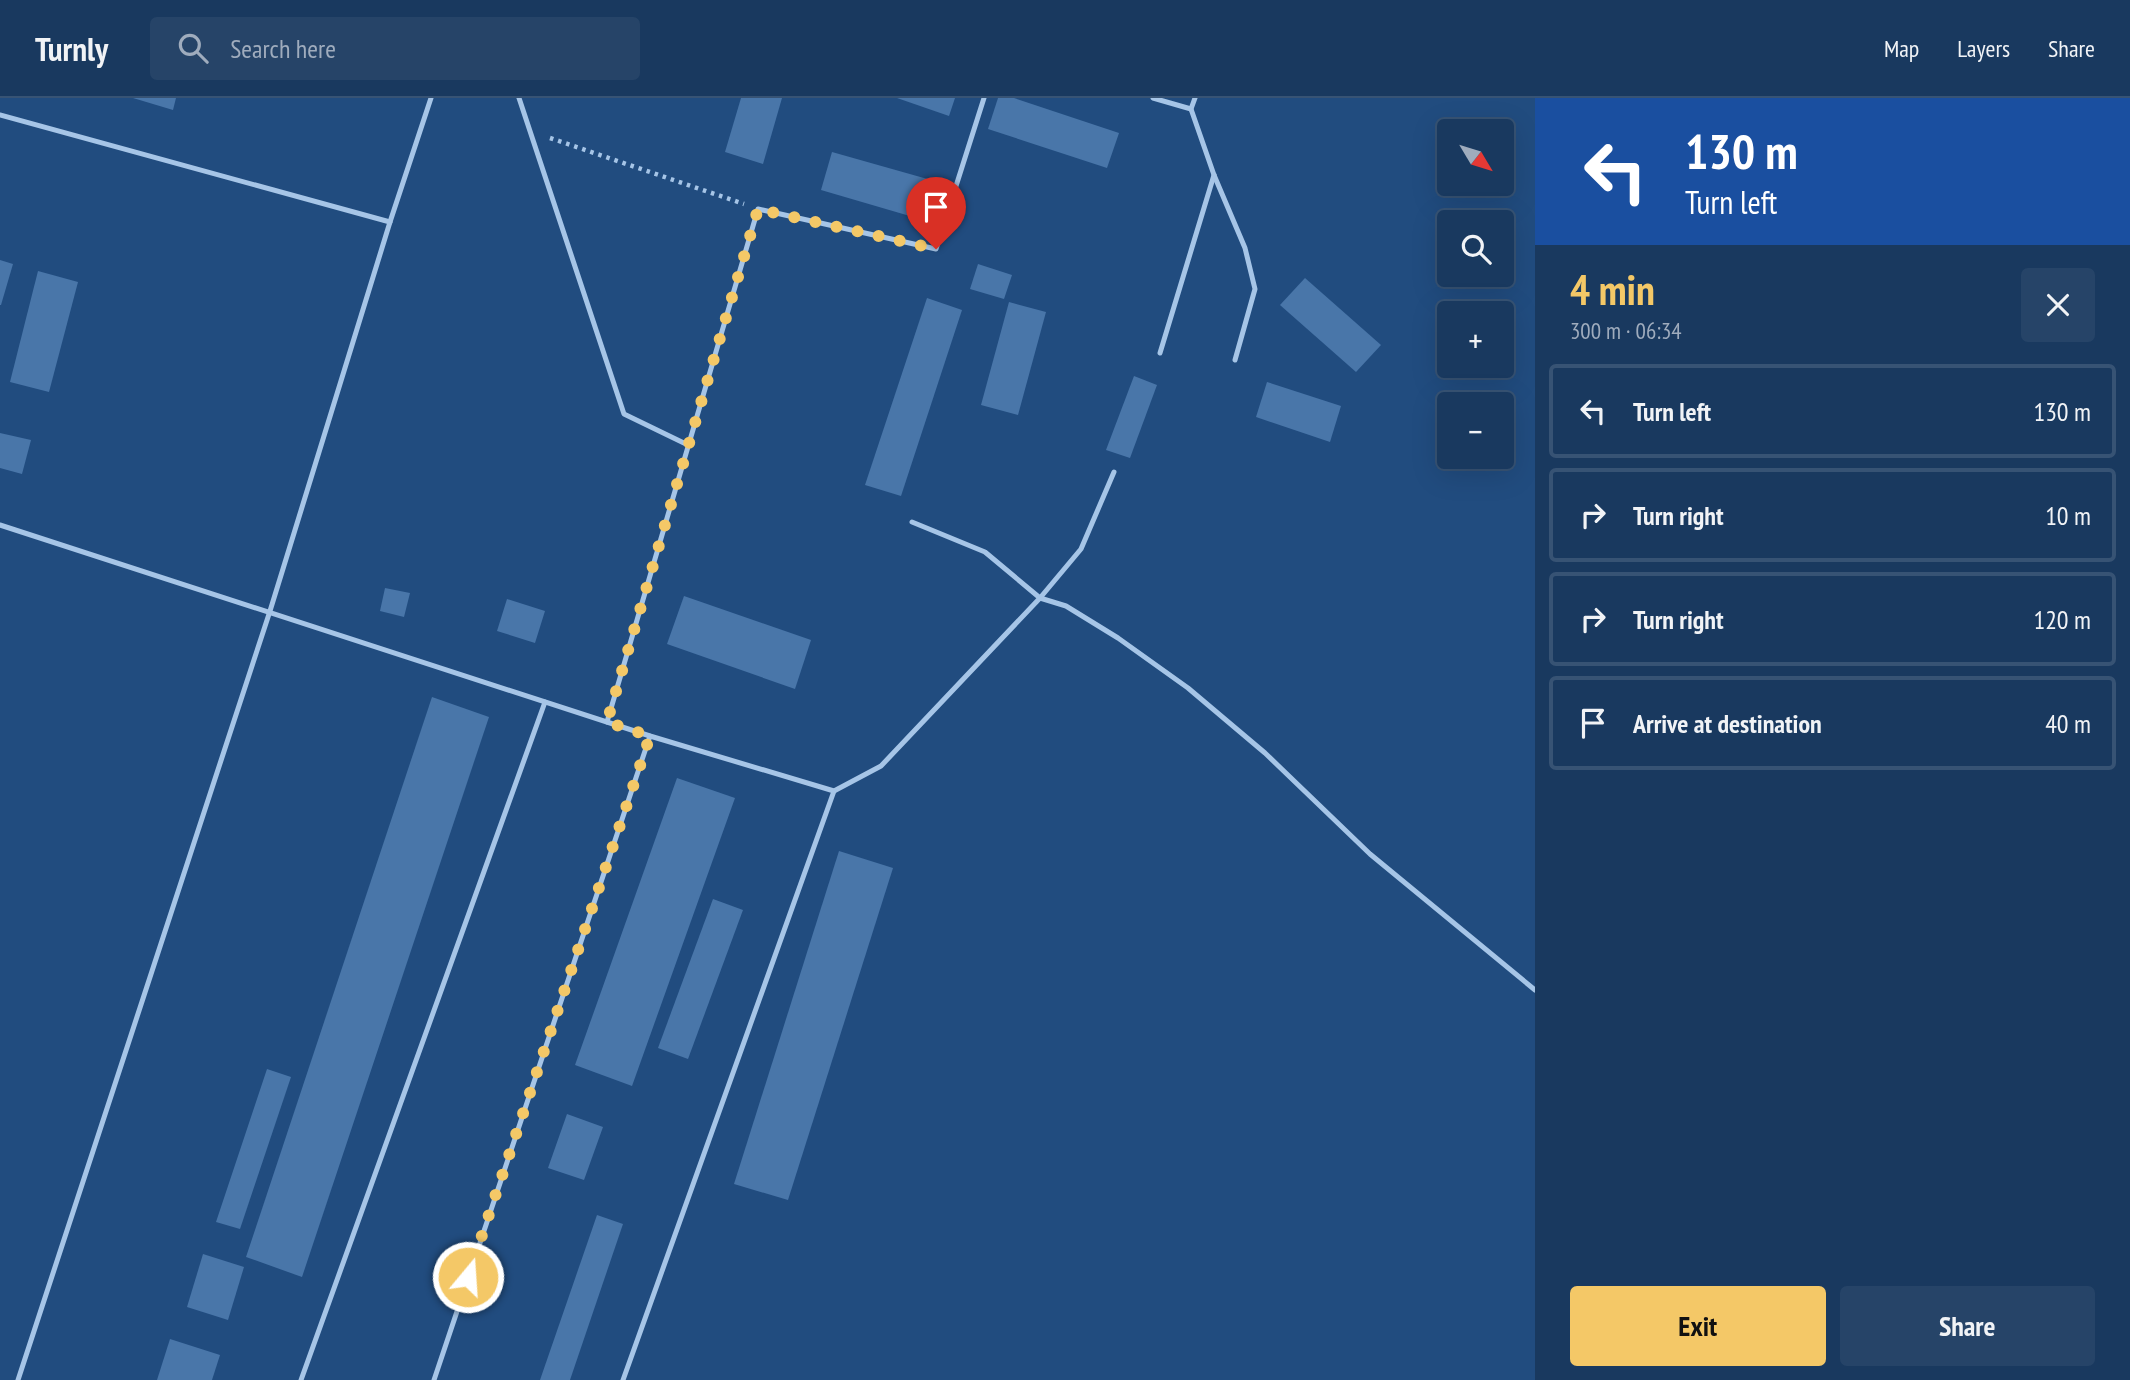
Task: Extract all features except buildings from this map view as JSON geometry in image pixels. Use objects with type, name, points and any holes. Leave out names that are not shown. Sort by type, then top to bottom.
[{"type":"lane","points":[[18,1380],[270,611],[431,98]]},
{"type":"lane","points":[[519,98],[624,415],[688,445]]},
{"type":"lane","points":[[607,722],[758,209],[936,249],[984,98]]},
{"type":"lane","points":[[1153,98],[1191,109]]},
{"type":"lane","points":[[1195,98],[1191,109],[1214,175],[1245,248],[1255,289],[1235,360]]},
{"type":"lane","points":[[0,115],[390,222]]},
{"type":"lane","points":[[1160,353],[1214,175]]},
{"type":"lane","points":[[622,1380],[834,791],[881,766],[1040,598],[1081,549],[1114,472]]},
{"type":"lane","points":[[912,522],[985,552],[1040,598],[1076,613],[1118,638],[1188,688],[1265,753],[1370,854],[1535,990]]},
{"type":"lane","points":[[0,525],[650,736],[834,791]]},
{"type":"lane","points":[[301,1380],[545,702]]},
{"type":"lane","points":[[434,1380],[650,736]]},
{"type":"path","points":[[530,131],[758,209]]},
{"type":"route","points":[[468,1277],[650,736],[607,722],[758,209],[936,249]]}]
